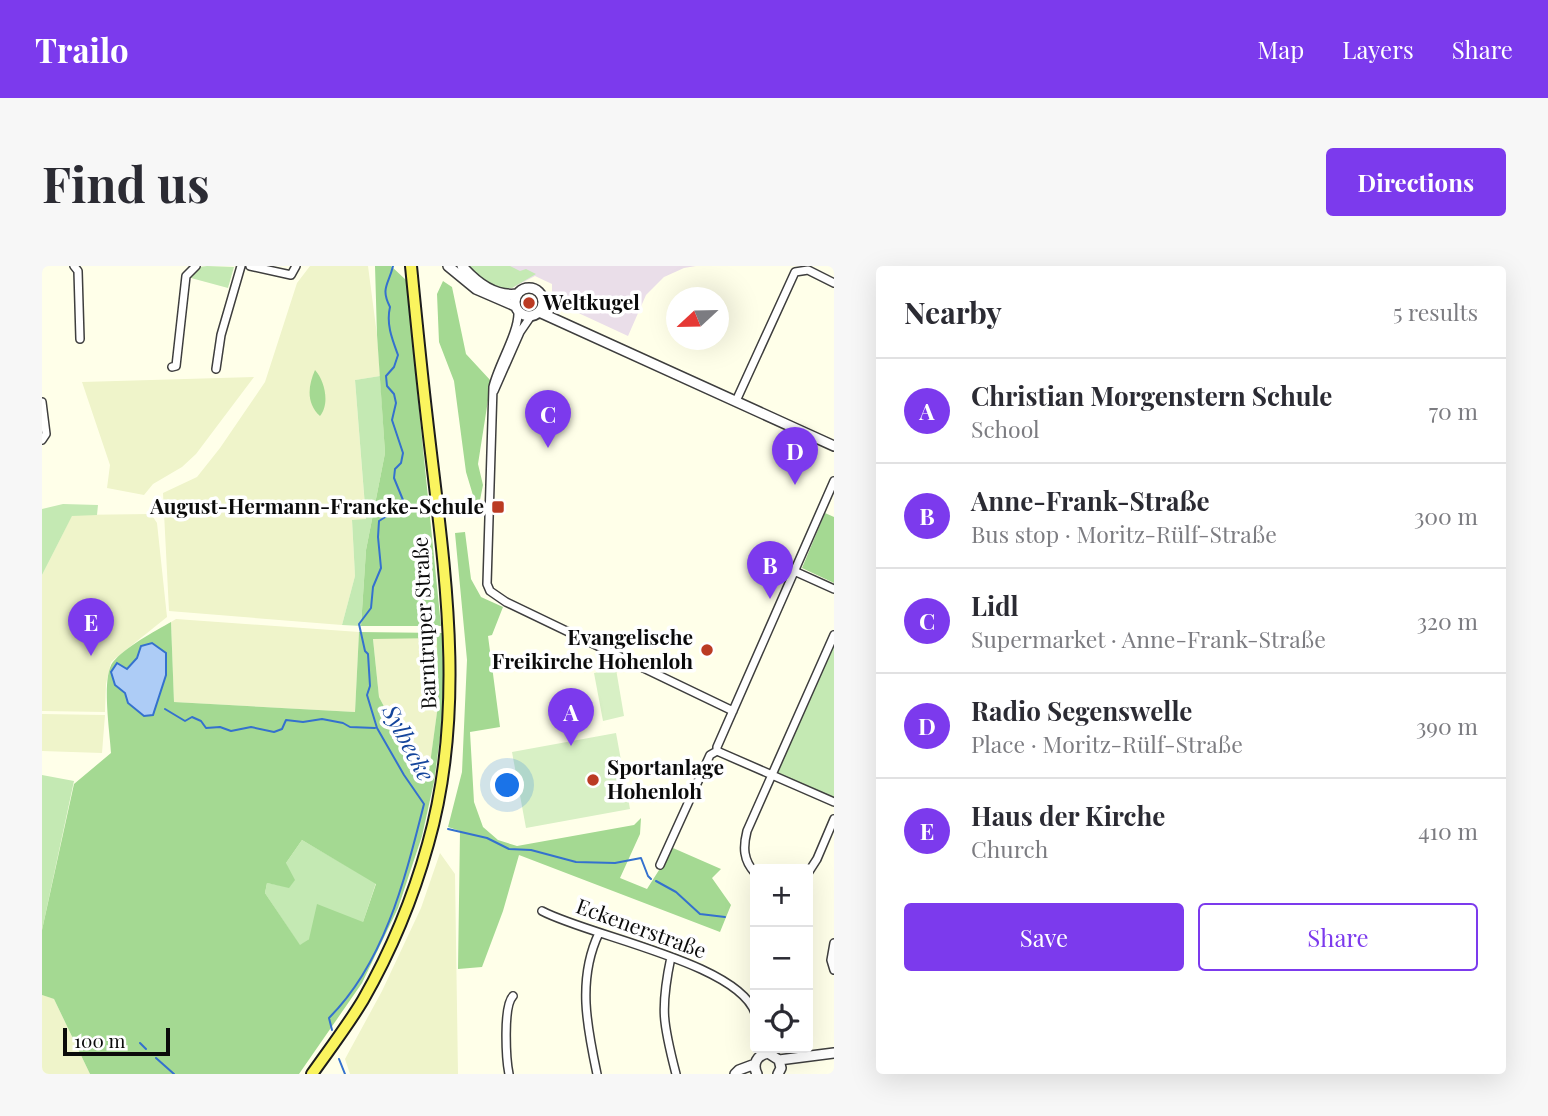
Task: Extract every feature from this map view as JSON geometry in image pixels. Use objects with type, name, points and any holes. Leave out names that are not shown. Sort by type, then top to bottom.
[{"type":"main road","name":"Barntruper Straße","points":[[312,1074],[362,1002],[407,908],[429,842],[446,754],[451,674],[448,606],[411,266]]},
{"type":"street","points":[[74,266],[78,271],[80,339]]},
{"type":"street","points":[[172,367],[176,366],[186,276],[197,266]]},
{"type":"street","points":[[216,369],[222,335],[241,266]]},
{"type":"street","points":[[250,266],[291,275],[296,266]]},
{"type":"street","points":[[448,266],[476,289],[517,309],[550,316],[834,440]]},
{"type":"street","points":[[462,266],[481,284],[505,294],[517,294],[525,289],[536,290],[542,298],[538,312],[517,338],[494,392]]},
{"type":"street","points":[[737,399],[795,272],[808,271],[834,283]]},
{"type":"street","points":[[517,294],[517,326],[495,379],[486,584],[490,591],[506,601],[733,711]]},
{"type":"street","points":[[737,399],[834,446]]},
{"type":"street","points":[[42,402],[46,434],[42,440]]},
{"type":"street","points":[[660,864],[710,755],[717,751],[834,481]]},
{"type":"street","points":[[794,571],[834,589]]},
{"type":"street","points":[[750,867],[745,854],[745,839],[834,635]]},
{"type":"street","points":[[717,751],[834,802]]},
{"type":"street","points":[[813,865],[834,819]]},
{"type":"street","name":"Eckenerstraße","points":[[542,911],[598,933],[691,962],[743,995],[750,1003]]},
{"type":"street","points":[[597,1074],[584,995],[588,965],[598,933]]},
{"type":"street","points":[[834,943],[831,960],[834,970]]},
{"type":"street","points":[[671,957],[663,996],[663,1021],[676,1074]]},
{"type":"street","points":[[509,1074],[507,1005],[513,996]]},
{"type":"street","points":[[736,1074],[739,1070],[754,1071],[763,1053]]},
{"type":"street","points":[[766,1053],[779,1067],[802,1058],[834,1053]]},
{"type":"shaded area","points":[[471,266],[696,266],[664,277],[646,295],[628,336],[559,304],[552,296],[552,284],[535,276],[510,289]]},
{"type":"green space","points":[[310,266],[368,266],[377,335],[380,376],[355,380],[366,520],[352,521],[355,576],[342,625],[169,611],[163,493],[197,477],[265,382],[297,283]]},
{"type":"green space","points":[[375,266],[391,266],[406,280],[441,626],[361,626],[366,550],[385,453]]},
{"type":"green space","points":[[466,266],[510,266],[536,274],[512,288],[506,288],[504,292],[485,284]]},
{"type":"green space","points":[[199,267],[234,267],[228,288],[191,278]]},
{"type":"green space","points":[[443,281],[452,287],[466,354],[491,381],[478,464],[483,485],[480,500],[475,502],[466,472],[454,381],[439,342],[437,294]]},
{"type":"green space","points":[[315,370],[325,393],[325,405],[320,416],[310,400]]},
{"type":"green space","points":[[380,376],[385,453],[366,550],[361,626],[342,625],[355,576],[352,520],[366,519],[355,380]]},
{"type":"green space","points":[[254,377],[196,454],[182,467],[153,484],[144,495],[107,488],[110,465],[82,382]]},
{"type":"green space","points":[[63,504],[98,505],[97,515],[72,516],[42,575],[42,509]]},
{"type":"green space","points":[[825,513],[834,517],[834,583],[802,568]]},
{"type":"green space","points":[[151,514],[157,523],[167,617],[111,662],[106,684],[105,712],[42,711],[42,575],[72,515]]},
{"type":"green space","points":[[465,532],[471,579],[481,597],[503,607],[492,635],[488,636],[500,727],[470,732],[474,802],[483,827],[498,840],[517,846],[634,825],[641,818],[640,834],[620,878],[647,889],[673,848],[721,869],[712,878],[731,905],[720,932],[519,855],[503,911],[482,967],[458,969],[460,831],[448,827],[462,772],[467,660],[455,533]]},
{"type":"green space","points":[[176,619],[359,632],[355,712],[174,702],[171,622]]},
{"type":"green space","points":[[171,622],[174,702],[355,712],[359,632],[442,633],[444,693],[441,730],[434,782],[422,836],[398,908],[362,983],[299,1074],[90,1074],[54,999],[42,995],[42,930],[74,784],[111,753],[107,692],[109,670],[125,651]],"holes":[[[437,638],[438,705],[429,771],[418,771],[379,697],[373,639]],[[141,646],[153,715],[128,703],[116,663],[126,669],[137,658]],[[302,840],[376,884],[363,922],[317,904],[309,939],[300,945],[265,893],[267,883],[289,888],[295,880],[286,863]]]},
{"type":"green space","points":[[373,638],[438,638],[438,705],[429,772],[418,771],[379,697]]},
{"type":"green space","points":[[834,644],[834,798],[777,773]]},
{"type":"green space","points":[[616,669],[624,716],[603,721],[594,673]]},
{"type":"green space","points":[[42,714],[105,715],[102,753],[42,751]]},
{"type":"green space","points":[[616,733],[630,809],[526,828],[512,752]]},
{"type":"green space","points":[[42,775],[74,781],[42,930]]},
{"type":"green space","points":[[302,840],[376,883],[363,922],[309,939],[300,946],[265,893],[267,883],[289,887],[286,863]]},
{"type":"green space","points":[[440,853],[455,874],[458,1074],[350,1074],[345,1059],[382,991],[421,908]]},
{"type":"green space","points":[[42,995],[54,999],[90,1074],[42,1074]]},
{"type":"water","points":[[152,643],[166,653],[166,675],[153,715],[144,716],[128,703],[125,693],[115,685],[111,672],[117,663],[127,669],[137,658],[141,646]]},
{"type":"waterway","name":"Sylbecke","points":[[332,1030],[329,1018],[365,971],[390,918],[424,804],[377,728],[367,695],[370,686],[368,654],[359,624],[371,608],[373,587],[381,568],[379,521],[398,509],[403,500],[394,478],[395,469],[401,463],[403,453],[392,420],[396,403],[394,394],[387,386],[386,376],[394,367],[398,355],[390,331],[390,307],[386,295],[386,286],[393,266]]},
{"type":"waterway","points":[[165,709],[185,721],[192,717],[201,721],[206,728],[220,727],[231,731],[251,727],[274,732],[282,729],[286,720],[303,722],[322,719],[350,727],[375,728]]},
{"type":"waterway","points":[[448,829],[487,838],[509,849],[531,850],[576,862],[615,863],[641,858],[651,879]]},
{"type":"waterway","points":[[656,881],[676,892],[700,914],[725,917]]},
{"type":"waterway","points":[[140,1043],[146,1049]]},
{"type":"waterway","points":[[156,1058],[174,1074]]},
{"type":"waterway","name":"Sylbecke","points":[[339,1059],[345,1074]]},
{"type":"place","name":"Weltkugel","points":[[529,303]]},
{"type":"place","name":"Lidl","points":[[548,448]]},
{"type":"place","name":"Radio Segenswelle","points":[[795,485]]},
{"type":"place","name":"August-Hermann-Francke-Schule","points":[[498,507]]},
{"type":"place","name":"Anne-Frank-Straße","points":[[770,599]]},
{"type":"place","name":"Evangelische Freikirche Hohenloh","points":[[707,650]]},
{"type":"place","name":"Haus der Kirche","points":[[91,656]]},
{"type":"place","name":"Christian Morgenstern Schule","points":[[571,746]]},
{"type":"place","name":"Sportanlage Hohenloh","points":[[593,780]]}]
